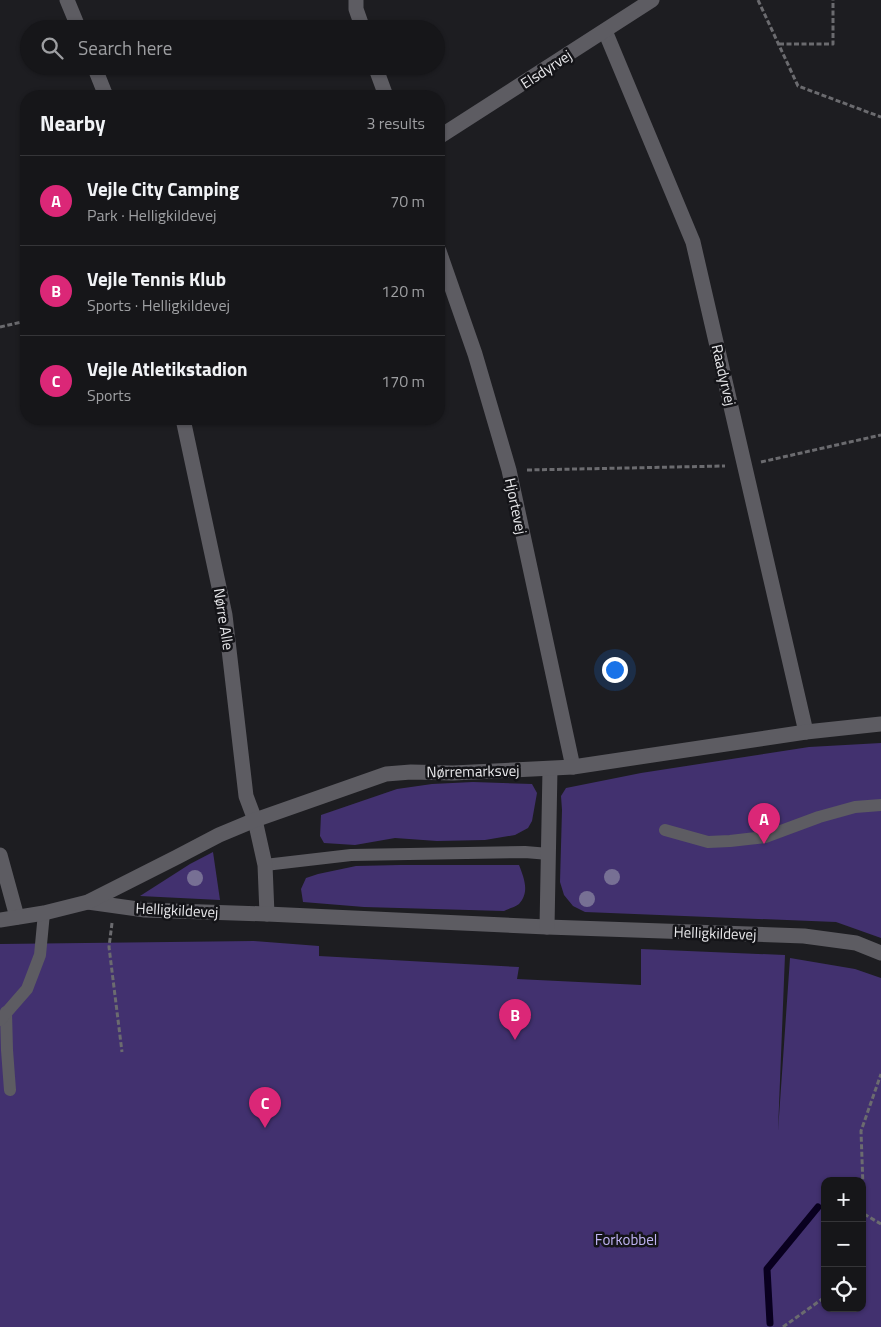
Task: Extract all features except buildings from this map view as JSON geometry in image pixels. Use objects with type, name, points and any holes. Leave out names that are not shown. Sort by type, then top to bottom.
[{"type":"street","points":[[67,0],[75,20]]},
{"type":"street","points":[[356,0],[356,10],[360,20]]},
{"type":"street","name":"Elsdyrvej","points":[[445,133],[651,0]]},
{"type":"street","name":"Raadyrvej","points":[[604,31],[693,242],[806,732]]},
{"type":"street","points":[[98,75],[104,90]]},
{"type":"street","points":[[379,75],[384,90]]},
{"type":"street","name":"Hjortevej","points":[[445,267],[475,354],[509,470],[573,767]]},
{"type":"street","name":"Nørre Alle","points":[[184,425],[225,615],[246,796],[255,820]]},
{"type":"street","name":"Nørremarksvej","points":[[88,902],[218,835],[386,774],[573,767],[806,732],[881,724]]},
{"type":"street","points":[[547,927],[550,769]]},
{"type":"street","points":[[255,820],[265,865],[267,914]]},
{"type":"street","points":[[0,855],[17,918]]},
{"type":"street","points":[[0,920],[44,913],[88,902]]},
{"type":"street","name":"Helligkildevej","points":[[88,902],[145,910],[804,936],[856,943],[881,953]]},
{"type":"lane","points":[[665,830],[708,842],[765,837],[819,817],[854,807],[881,805]]},
{"type":"lane","points":[[265,865],[351,855],[525,852],[549,854]]},
{"type":"lane","points":[[10,1090],[3,1016],[27,990],[40,955],[44,913]]},
{"type":"path","points":[[758,0],[798,86],[881,117]]},
{"type":"path","points":[[779,44],[833,44],[833,0]]},
{"type":"path","points":[[0,327],[20,322]]},
{"type":"path","points":[[509,470],[745,466],[881,435]]},
{"type":"path","points":[[115,906],[109,947],[122,1052]]},
{"type":"path","points":[[863,1177],[861,1131],[881,1074]]},
{"type":"path","points":[[866,1215],[881,1224]]},
{"type":"path","points":[[783,1327],[821,1300]]},
{"type":"green space","points":[[881,743],[881,938],[836,922],[585,912],[573,906],[564,895],[560,882],[561,796],[566,788],[641,773],[809,747]]},
{"type":"green space","points":[[473,782],[532,784],[537,793],[532,821],[528,828],[515,835],[485,840],[437,841],[395,838],[355,845],[324,843],[320,836],[321,815],[397,789],[432,784]]},
{"type":"green space","points":[[213,852],[220,900],[140,896],[190,864]]},
{"type":"green space","points":[[519,865],[525,885],[524,895],[519,904],[504,911],[364,907],[303,902],[301,889],[306,878],[356,866]]},
{"type":"green space","name":"Forkobbel","points":[[254,941],[319,946],[319,956],[519,967],[517,979],[641,985],[641,949],[785,955],[778,1131],[790,958],[855,969],[881,978],[881,1327],[0,1327],[0,944]]},
{"type":"waterway","points":[[770,1323],[767,1269],[818,1207]]},
{"type":"place","name":"Vejle City Camping","points":[[764,844]]},
{"type":"place","name":"Vejle Tennis Klub","points":[[515,1040]]},
{"type":"place","name":"Vejle Atletikstadion","points":[[265,1128]]}]
